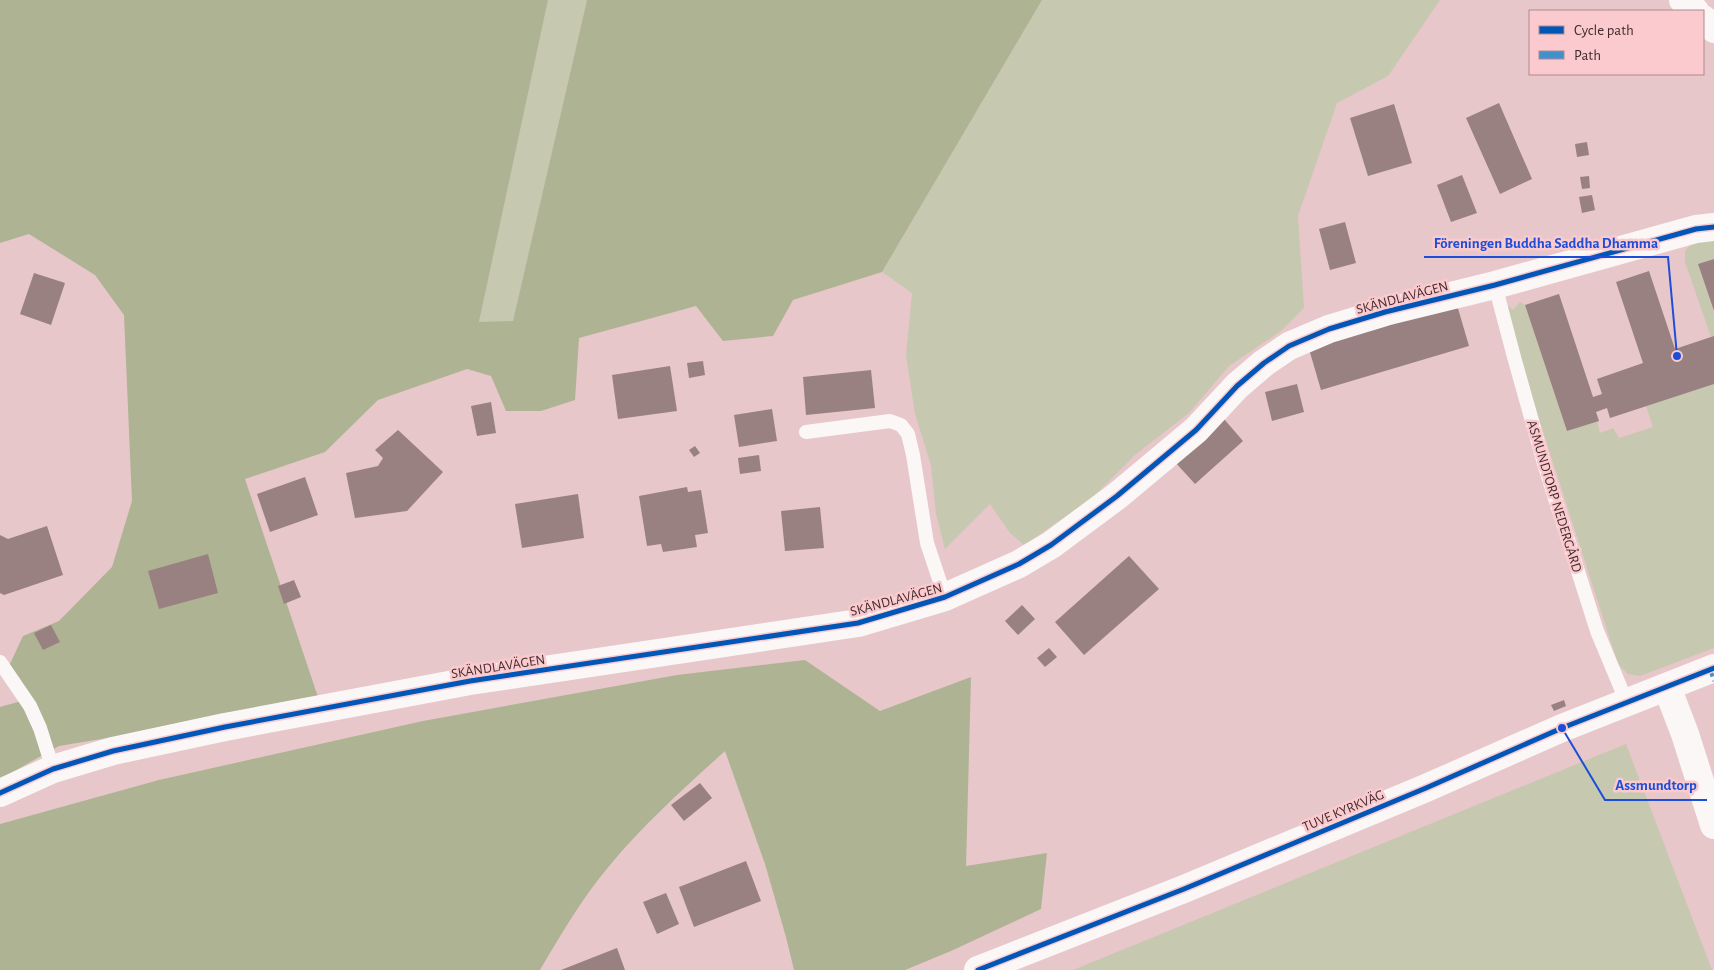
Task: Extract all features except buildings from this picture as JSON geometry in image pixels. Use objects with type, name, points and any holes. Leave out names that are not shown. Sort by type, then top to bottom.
[{"type":"street","points":[[1682,0],[1694,10]]},
{"type":"street","points":[[1704,20],[1714,29]]},
{"type":"street","name":"SKÄNDLAVÄGEN","points":[[0,793],[53,769],[113,751],[281,716],[470,682],[858,623],[945,598],[1019,564],[1050,545],[1117,496],[1196,430],[1237,386],[1288,346],[1329,329],[1385,312],[1495,285],[1696,229],[1714,227]]},
{"type":"street","name":"TUVE KYRKVÄG","points":[[978,970],[1184,889],[1426,788],[1562,728],[1714,668]]},
{"type":"street","points":[[1667,687],[1685,734],[1714,825]]},
{"type":"lane","name":"ASMUNDTORP NEDERGÅRD","points":[[1495,285],[1545,467],[1598,631],[1627,703]]},
{"type":"lane","points":[[806,432],[890,421],[901,425],[908,434],[927,543],[945,598]]},
{"type":"lane","points":[[0,662],[30,706],[40,728],[53,769]]},
{"type":"green space","points":[[0,0],[548,0],[479,322],[513,321],[587,0],[1042,0],[882,272],[793,300],[773,336],[723,341],[696,306],[579,338],[575,400],[541,411],[506,411],[491,376],[467,369],[378,400],[325,452],[245,479],[320,703],[59,746],[0,779],[0,707],[25,700],[9,666],[23,636],[59,621],[112,567],[132,501],[124,315],[95,275],[29,234],[0,243]]},
{"type":"green space","points":[[548,0],[587,0],[513,322],[479,322]]},
{"type":"green space","points":[[1042,0],[1440,0],[1388,76],[1337,103],[1298,216],[1304,308],[1281,331],[1229,366],[1189,413],[1136,454],[1090,500],[1024,545],[1010,533],[990,504],[945,549],[936,514],[931,465],[915,414],[906,355],[912,293],[882,272]]},
{"type":"green space","points":[[1714,236],[1714,259],[1698,264],[1714,312],[1714,336],[1711,337],[1685,262],[1685,251],[1694,241]]},
{"type":"green space","points":[[1520,302],[1525,305],[1567,431],[1597,421],[1600,433],[1613,428],[1619,438],[1653,427],[1646,406],[1714,384],[1714,648],[1640,676],[1628,674],[1618,664],[1528,385],[1507,307],[1509,306],[1513,310]]},
{"type":"green space","points":[[805,660],[880,711],[971,677],[966,866],[1047,853],[1041,909],[905,970],[794,970],[765,864],[725,751],[651,820],[610,865],[564,929],[540,970],[0,970],[0,824],[159,780],[423,721],[677,675]]},
{"type":"green space","points":[[1626,744],[1712,970],[1073,970]]},
{"type":"marked path","points":[[1710,669],[1714,681]]},
{"type":"cycle path","points":[[0,793],[53,769],[113,751],[225,727],[470,681],[858,623],[945,597],[1019,564],[1051,545],[1117,496],[1196,430],[1237,386],[1264,363],[1289,346],[1329,329],[1385,312],[1495,285],[1696,229],[1714,227]]},
{"type":"cycle path","points":[[978,970],[1184,889],[1426,788],[1562,728],[1714,668]]},
{"type":"place","name":"Föreningen Buddha Saddha Dhamma","points":[[1677,356]]},
{"type":"place","name":"Assmundtorp","points":[[1562,728]]}]
